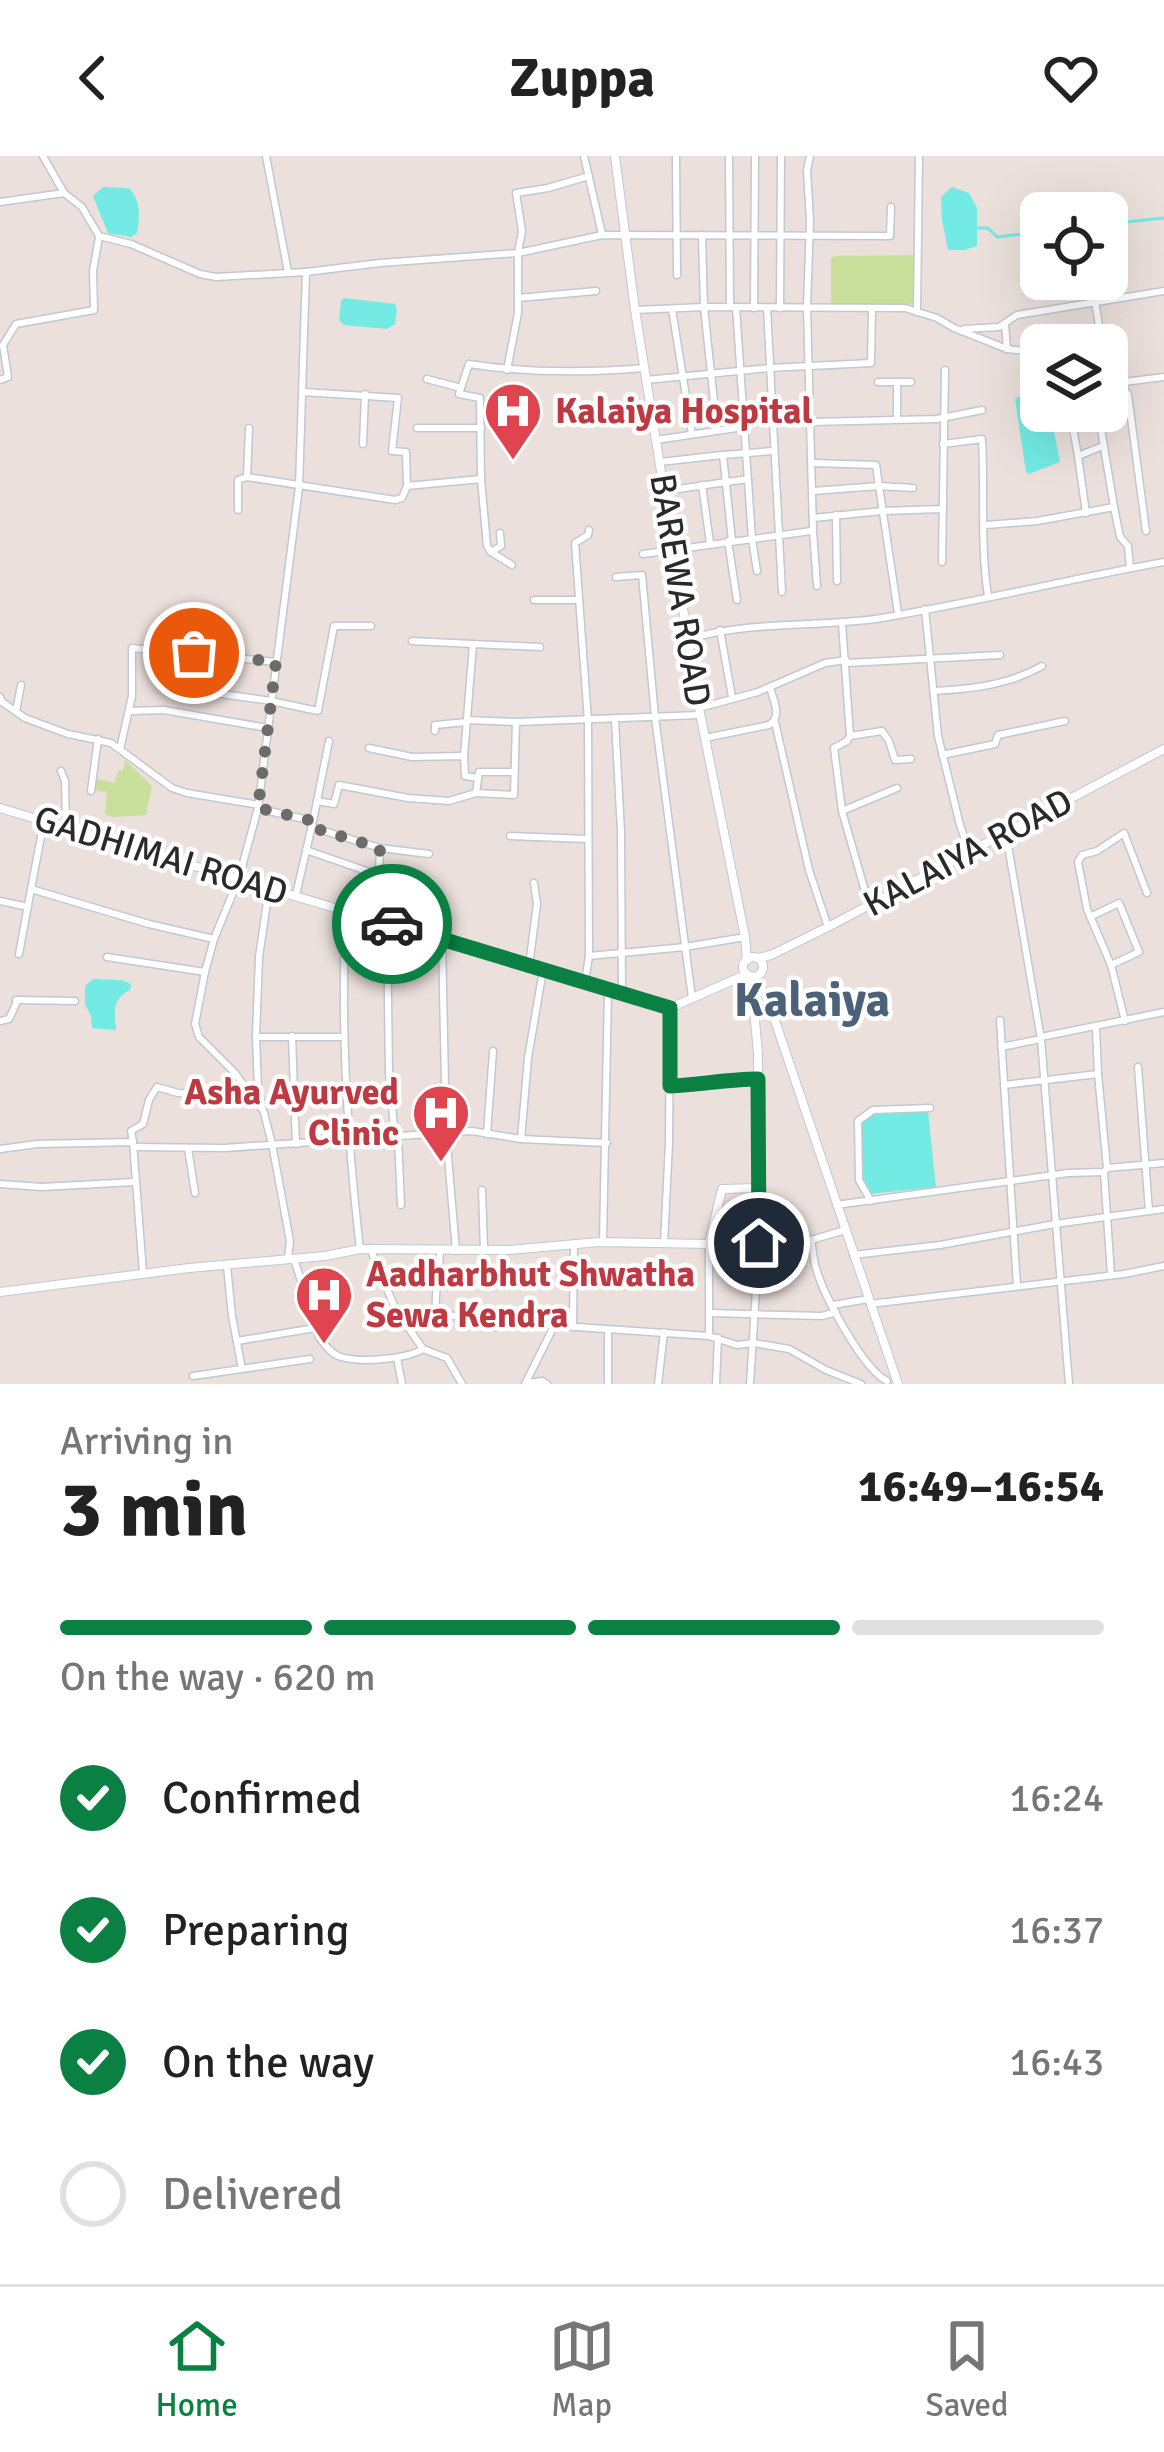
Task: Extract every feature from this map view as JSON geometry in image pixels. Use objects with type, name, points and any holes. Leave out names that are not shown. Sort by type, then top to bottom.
[{"type":"street","points":[[0,380],[8,377],[3,345],[16,325],[94,310],[93,271],[99,236],[82,207],[64,193],[43,156]]},
{"type":"street","points":[[266,156],[287,272]]},
{"type":"street","points":[[584,156],[602,235]]},
{"type":"street","name":"BAREWA ROAD","points":[[615,156],[699,711],[753,966]]},
{"type":"street","points":[[676,156],[677,275]]},
{"type":"street","points":[[730,156],[733,307],[757,571]]},
{"type":"street","points":[[754,308],[755,156]]},
{"type":"street","points":[[780,308],[781,156]]},
{"type":"street","points":[[810,156],[808,308],[817,586]]},
{"type":"street","points":[[917,312],[919,156]]},
{"type":"street","points":[[507,370],[518,313],[522,231],[516,193],[589,176]]},
{"type":"street","points":[[0,202],[64,193]]},
{"type":"street","points":[[99,236],[215,278],[518,253],[602,235],[890,236],[891,207]]},
{"type":"street","points":[[702,235],[717,430]]},
{"type":"street","points":[[262,1108],[199,1037],[195,1024],[214,939],[239,878],[259,806],[299,487],[306,272]]},
{"type":"street","points":[[961,329],[999,328],[1017,315],[1164,290]]},
{"type":"street","points":[[518,298],[596,291]]},
{"type":"street","points":[[1095,301],[1099,324]]},
{"type":"street","points":[[767,308],[782,592]]},
{"type":"street","points":[[646,380],[871,363],[872,308]]},
{"type":"street","points":[[635,310],[905,308],[1020,351]]},
{"type":"street","points":[[672,309],[692,434]]},
{"type":"street","points":[[1005,324],[1007,349]]},
{"type":"street","points":[[512,565],[487,546],[480,398],[459,394],[465,368],[469,364],[507,370],[598,372],[644,368]]},
{"type":"street","points":[[942,562],[945,370]]},
{"type":"street","points":[[1128,381],[1164,377]]},
{"type":"street","points":[[427,379],[460,388]]},
{"type":"street","points":[[878,382],[910,382]]},
{"type":"street","points":[[897,382],[897,420]]},
{"type":"street","points":[[238,510],[238,480],[247,477],[402,498],[407,486],[406,452],[392,452],[398,398],[303,392]]},
{"type":"street","points":[[362,444],[365,394]]},
{"type":"street","points":[[1128,394],[1146,531]]},
{"type":"street","points":[[810,422],[944,418],[982,410]]},
{"type":"street","points":[[656,440],[743,427]]},
{"type":"street","points":[[247,477],[248,428]]},
{"type":"street","points":[[417,428],[481,428]]},
{"type":"street","points":[[1074,432],[1086,513]]},
{"type":"street","points":[[1101,432],[1130,568]]},
{"type":"street","points":[[943,444],[982,440],[986,525],[982,558],[988,596]]},
{"type":"street","points":[[1078,456],[1103,446]]},
{"type":"street","points":[[660,462],[773,451]]},
{"type":"street","points":[[722,455],[737,600]]},
{"type":"street","points":[[813,464],[876,465],[898,614]]},
{"type":"street","points":[[407,486],[481,479]]},
{"type":"street","points":[[664,491],[748,479]]},
{"type":"street","points":[[702,485],[710,543]]},
{"type":"street","points":[[813,491],[913,488]]},
{"type":"street","points":[[986,525],[1114,507]]},
{"type":"street","points":[[813,518],[944,509]]},
{"type":"street","points":[[836,515],[837,581]]},
{"type":"street","points":[[585,982],[589,956],[588,721],[575,543],[589,530]]},
{"type":"street","points":[[643,554],[812,530]]},
{"type":"street","points":[[491,552],[501,546],[500,533]]},
{"type":"street","points":[[688,640],[721,629],[898,614],[1164,562]]},
{"type":"street","points":[[616,577],[642,575],[655,717],[693,1000],[670,1008],[664,1243]]},
{"type":"street","points":[[534,600],[579,601]]},
{"type":"street","points":[[925,609],[942,754],[970,853]]},
{"type":"street","points":[[842,622],[850,736]]},
{"type":"street","points":[[194,690],[318,711],[334,626],[371,626]]},
{"type":"street","points":[[721,629],[732,697]]},
{"type":"street","points":[[412,641],[540,646]]},
{"type":"street","points":[[472,644],[464,756],[465,776],[478,778]]},
{"type":"street","points":[[120,748],[131,696],[132,648],[276,662]]},
{"type":"street","points":[[435,731],[435,725],[467,721],[655,717],[699,711],[770,688],[825,663],[1000,655]]},
{"type":"street","points":[[934,691],[1004,683],[1042,666]]},
{"type":"street","points":[[16,712],[21,685]]},
{"type":"street","points":[[770,688],[809,870],[828,927]]},
{"type":"street","points":[[0,697],[16,712],[68,734],[120,748],[172,788],[259,806],[380,848],[429,854]]},
{"type":"street","points":[[458,697],[469,698]]},
{"type":"street","points":[[128,712],[164,710],[268,728]]},
{"type":"street","points":[[615,720],[622,995]]},
{"type":"street","points":[[317,801],[334,804],[339,785],[449,801],[476,793],[514,795],[516,722]]},
{"type":"street","points":[[705,738],[775,722]]},
{"type":"street","points":[[942,754],[995,744],[998,735],[1065,722]]},
{"type":"street","points":[[869,905],[842,811],[833,748],[850,736],[882,731],[895,760],[911,759]]},
{"type":"street","points":[[91,790],[98,740]]},
{"type":"street","points":[[296,896],[329,740]]},
{"type":"street","points":[[368,748],[412,757],[464,756]]},
{"type":"street","name":"KALAIYA ROAD","points":[[693,1000],[1164,749]]},
{"type":"street","points":[[61,772],[66,827]]},
{"type":"street","points":[[476,793],[478,772],[514,772]]},
{"type":"street","points":[[842,811],[897,788]]},
{"type":"street","name":"GADHIMAI ROAD","points":[[0,808],[670,1008]]},
{"type":"street","points":[[19,954],[44,821]]},
{"type":"street","points":[[1125,1022],[1111,965],[1090,917],[1078,862],[1082,855],[1124,833],[1147,893]]},
{"type":"street","points":[[1006,834],[1041,1038],[1069,1384]]},
{"type":"street","points":[[509,836],[587,839]]},
{"type":"street","points":[[376,919],[380,848]]},
{"type":"street","points":[[306,850],[419,884]]},
{"type":"street","points":[[529,966],[537,904],[534,883]]},
{"type":"street","points":[[269,889],[260,957],[258,1090],[291,1259],[315,1328],[326,1348],[339,1357],[397,1358],[423,1349]]},
{"type":"street","points":[[32,890],[214,939]]},
{"type":"street","points":[[0,901],[28,907]]},
{"type":"street","points":[[1090,917],[1119,903],[1138,952],[1111,965]]},
{"type":"street","points":[[346,912],[344,1036],[349,1141],[365,1249],[395,1308],[423,1349],[447,1358],[462,1384]]},
{"type":"street","points":[[387,923],[389,1073],[400,1205]]},
{"type":"street","points":[[589,956],[746,937]]},
{"type":"street","points":[[442,940],[446,1133],[456,1251]]},
{"type":"street","points":[[107,957],[205,972]]},
{"type":"street","points":[[753,966],[869,1301],[888,1379]]},
{"type":"street","points":[[749,1384],[759,1243],[753,966]]},
{"type":"street","points":[[521,1138],[543,970]]},
{"type":"street","points":[[603,1242],[608,991]]},
{"type":"street","points":[[0,1021],[9,1019],[16,1002],[75,1001]]},
{"type":"street","points":[[1001,1047],[1164,1012]]},
{"type":"street","points":[[1000,1020],[1017,1286]]},
{"type":"street","points":[[1096,1028],[1111,1275]]},
{"type":"street","points":[[256,1036],[344,1036]]},
{"type":"street","points":[[292,1036],[296,1144]]},
{"type":"street","points":[[488,1134],[493,1051]]},
{"type":"street","points":[[1138,1067],[1149,1211]]},
{"type":"street","points":[[1003,1085],[1098,1073]]},
{"type":"street","points":[[670,1086],[758,1079]]},
{"type":"street","points":[[143,1273],[131,1131],[142,1124],[157,1088],[212,1094]]},
{"type":"street","points":[[871,1201],[859,1180],[858,1121],[873,1110],[930,1108]]},
{"type":"street","points":[[0,1149],[37,1144],[188,1148],[296,1144],[472,1131],[607,1143]]},
{"type":"street","points":[[188,1148],[195,1193]]},
{"type":"street","points":[[836,1205],[1164,1163]]},
{"type":"street","points":[[0,1184],[42,1187],[134,1182]]},
{"type":"street","points":[[716,1384],[709,1244],[722,1189],[758,1188]]},
{"type":"street","points":[[482,1190],[484,1250]]},
{"type":"street","points":[[853,1255],[1164,1209]]},
{"type":"street","points":[[759,1243],[811,1240],[845,1230]]},
{"type":"street","points":[[811,1240],[816,1272],[860,1356],[877,1376],[898,1384]]},
{"type":"street","points":[[573,1327],[574,1244]]},
{"type":"street","points":[[0,1292],[365,1249],[709,1244]]},
{"type":"street","points":[[440,1250],[436,1314],[465,1317],[488,1328],[518,1323],[714,1337],[737,1345],[754,1342],[789,1348],[861,1384]]},
{"type":"street","points":[[227,1266],[242,1370]]},
{"type":"street","points":[[710,1313],[822,1316],[869,1301],[1061,1282],[1164,1266]]},
{"type":"street","points":[[526,1384],[554,1326]]},
{"type":"street","points":[[237,1341],[315,1328]]},
{"type":"street","points":[[608,1330],[608,1384]]},
{"type":"street","points":[[658,1384],[664,1332]]},
{"type":"street","points":[[397,1358],[402,1384]]},
{"type":"street","points":[[193,1376],[310,1359]]},
{"type":"street","points":[[821,1383],[826,1370]]},
{"type":"street","points":[[526,1384],[547,1384]]},
{"type":"green space","points":[[917,255],[917,304],[831,306],[834,256]]},
{"type":"green space","points":[[125,760],[152,786],[146,815],[105,814],[107,792],[94,790],[94,778],[114,783]]},
{"type":"water","points":[[103,187],[129,188],[133,193],[139,221],[131,237],[108,233],[93,196]]},
{"type":"water","points":[[952,187],[969,193],[977,208],[977,246],[964,250],[948,250],[942,220],[941,197]]},
{"type":"water","points":[[344,298],[395,304],[395,324],[387,329],[344,325],[339,320]]},
{"type":"water","points":[[1020,396],[1020,432],[1054,432],[1060,462],[1026,472],[1015,399]]},
{"type":"water","points":[[93,979],[131,984],[117,1003],[116,1030],[92,1028],[85,986]]},
{"type":"water","points":[[928,1111],[936,1187],[869,1194],[862,1178],[860,1122],[869,1115]]},
{"type":"waterway","points":[[1128,222],[1164,218]]},
{"type":"waterway","points":[[975,228],[988,228],[997,237],[1020,234]]},
{"type":"way so far","points":[[194,653],[276,662],[258,808],[313,821],[311,827],[380,848],[376,919],[392,924]]},
{"type":"place","name":"Kalaiya Hospital","points":[[513,462]]},
{"type":"place","name":"Asha Ayurved Clinic","points":[[441,1164]]},
{"type":"place","name":"Aadharbhut Shwatha Sewa Kendra","points":[[324,1346]]},
{"type":"district","name":"Kalaiya","points":[[812,1000]]},
{"type":"route","points":[[392,924],[670,1008],[670,1086],[758,1079],[759,1243]]}]
